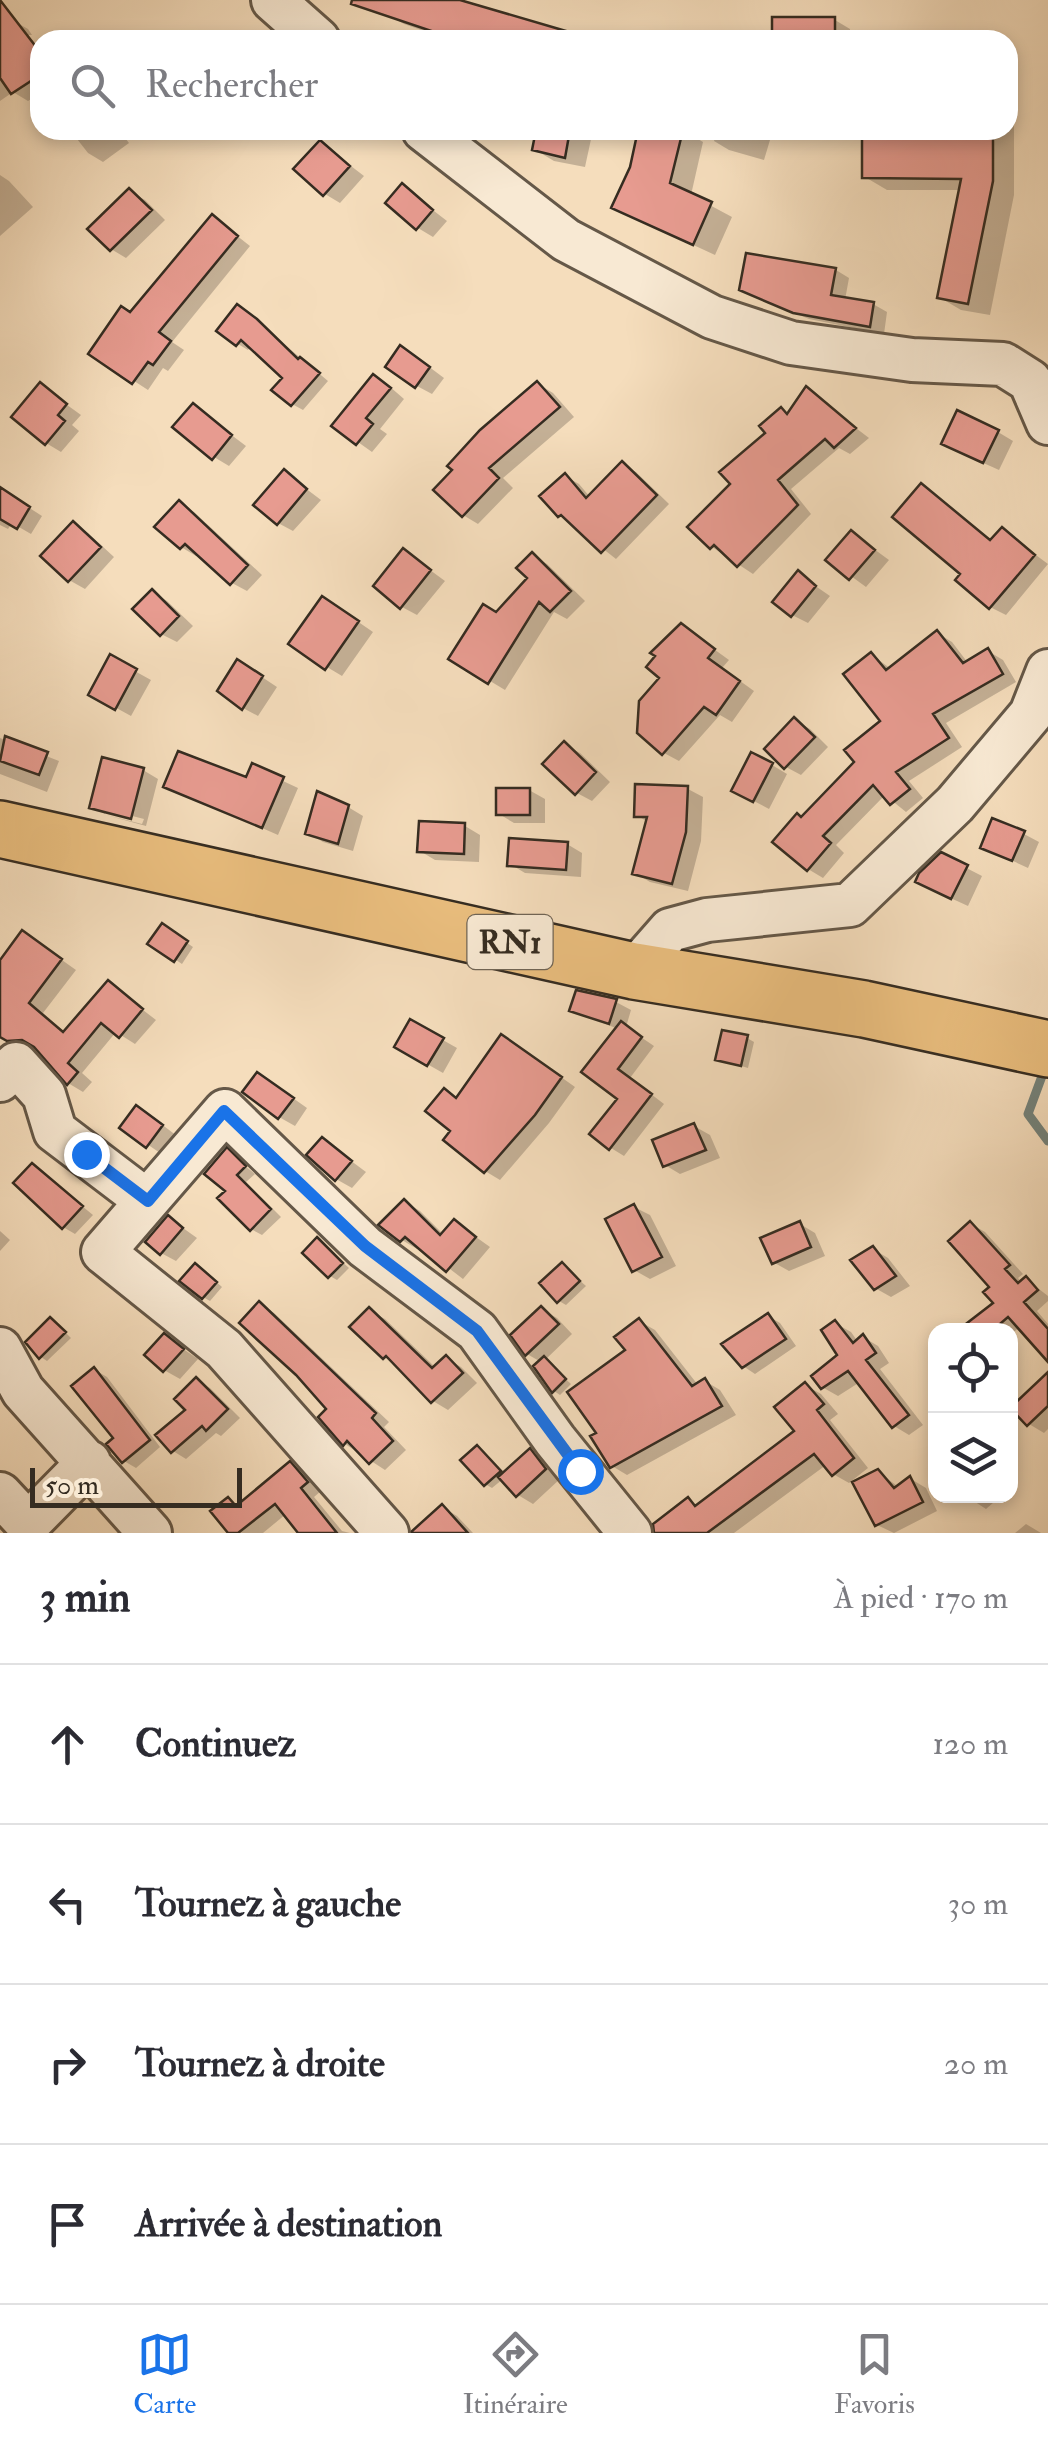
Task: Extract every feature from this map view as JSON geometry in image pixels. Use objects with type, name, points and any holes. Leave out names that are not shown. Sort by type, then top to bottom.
[{"type":"highway","name":"RN1","points":[[0,829],[634,970],[864,1009],[1035,1046]]},
{"type":"street","points":[[273,0],[307,30]]},
{"type":"street","points":[[437,140],[566,240],[712,317],[791,344],[912,360],[1004,364],[1030,381],[1048,423]]},
{"type":"street","points":[[634,970],[670,930],[707,920],[850,906],[955,804],[1031,714],[1048,671]]},
{"type":"street","points":[[0,1080],[16,1064],[44,1095],[55,1132],[148,1201]]},
{"type":"street","points":[[387,1533],[224,1350],[103,1252],[224,1111],[365,1246],[477,1331],[555,1440],[630,1533]]},
{"type":"street","points":[[0,1349],[23,1391],[150,1533]]},
{"type":"street","points":[[0,1494],[28,1524],[89,1462]]},
{"type":"building","points":[[0,0],[30,39],[30,82],[11,94],[0,78]]},
{"type":"building","points":[[352,0],[460,0],[562,30],[428,30],[351,4]]},
{"type":"building","points":[[772,17],[835,17],[835,30],[772,30]]},
{"type":"building","points":[[320,140],[350,166],[323,196],[293,169]]},
{"type":"building","points":[[534,140],[568,140],[565,158],[532,150]]},
{"type":"building","points":[[636,140],[681,140],[670,183],[712,202],[693,245],[611,208],[630,167]]},
{"type":"building","points":[[862,140],[993,140],[993,181],[968,304],[937,298],[961,179],[862,178]]},
{"type":"building","points":[[402,183],[433,210],[416,230],[385,203]]},
{"type":"building","points":[[129,188],[152,210],[110,251],[87,229]]},
{"type":"building","points":[[212,214],[238,236],[159,332],[171,341],[132,384],[88,354],[121,306],[130,312]]},
{"type":"building","points":[[746,253],[836,268],[831,295],[874,302],[870,327],[793,313],[739,290]]},
{"type":"building","points":[[237,304],[298,359],[320,373],[291,406],[271,390],[282,378],[241,340],[236,346],[216,331]]},
{"type":"building","points":[[400,345],[430,367],[415,388],[385,367]]},
{"type":"building","points":[[373,374],[391,388],[366,418],[373,424],[356,445],[331,426]]},
{"type":"building","points":[[537,381],[560,407],[489,468],[499,478],[462,517],[433,490],[452,470],[447,466],[480,430]]},
{"type":"building","points":[[40,382],[67,404],[58,415],[65,421],[45,445],[11,417]]},
{"type":"building","points":[[806,386],[856,428],[834,448],[825,439],[778,480],[798,505],[737,567],[687,527],[730,484],[719,472],[765,433],[759,426],[781,407],[787,414]]},
{"type":"building","points":[[193,403],[232,435],[212,460],[172,427]]},
{"type":"building","points":[[957,410],[999,430],[983,463],[941,444]]},
{"type":"building","points":[[622,461],[657,495],[601,553],[539,496],[565,473],[586,498]]},
{"type":"building","points":[[284,469],[307,489],[277,525],[253,505]]},
{"type":"building","points":[[921,483],[990,540],[1002,527],[1035,555],[989,609],[955,580],[960,574],[892,517]]},
{"type":"building","points":[[0,487],[30,507],[17,529],[0,519]]},
{"type":"building","points":[[179,500],[248,565],[230,585],[185,544],[180,549],[154,527]]},
{"type":"building","points":[[73,521],[101,547],[68,582],[40,556]]},
{"type":"building","points":[[851,530],[875,550],[849,580],[825,560]]},
{"type":"building","points":[[403,548],[431,570],[400,609],[373,586]]},
{"type":"building","points":[[532,552],[571,591],[550,612],[539,602],[488,684],[448,659],[483,604],[496,612],[527,578],[516,568]]},
{"type":"building","points":[[798,570],[816,586],[791,617],[772,602]]},
{"type":"building","points":[[152,589],[179,616],[160,636],[132,609]]},
{"type":"building","points":[[322,596],[359,621],[325,670],[288,644]]},
{"type":"building","points":[[681,623],[715,649],[708,658],[740,681],[716,715],[704,707],[662,755],[637,733],[639,701],[659,678],[646,667],[655,656],[650,653]]},
{"type":"building","points":[[937,630],[963,663],[988,648],[1003,674],[933,714],[949,738],[896,772],[910,789],[890,805],[873,785],[823,836],[831,843],[807,871],[772,842],[797,813],[801,817],[854,762],[844,750],[880,721],[843,674],[871,652],[886,670]]},
{"type":"building","points":[[110,654],[137,669],[115,710],[88,695]]},
{"type":"building","points":[[237,659],[263,676],[242,710],[217,691]]},
{"type":"building","points":[[794,717],[815,737],[784,769],[764,749]]},
{"type":"building","points":[[5,736],[48,752],[39,775],[0,761]]},
{"type":"building","points":[[564,741],[596,772],[575,795],[542,764]]},
{"type":"building","points":[[178,751],[246,777],[252,763],[284,777],[262,828],[163,787]]},
{"type":"building","points":[[751,752],[773,763],[753,802],[731,791]]},
{"type":"building","points":[[102,757],[144,768],[131,819],[89,808]]},
{"type":"building","points":[[635,784],[688,786],[686,832],[672,884],[632,874],[647,817],[634,817]]},
{"type":"building","points":[[496,788],[530,788],[530,815],[496,815]]},
{"type":"building","points":[[317,791],[349,805],[338,844],[305,834]]},
{"type":"building","points":[[992,818],[1025,831],[1012,861],[980,848]]},
{"type":"building","points":[[419,821],[465,823],[464,854],[417,852]]},
{"type":"building","points":[[509,838],[568,842],[566,870],[507,866]]},
{"type":"building","points":[[941,852],[968,865],[951,899],[915,882]]},
{"type":"building","points":[[162,923],[188,941],[174,962],[147,944]]},
{"type":"building","points":[[22,930],[62,959],[29,1003],[63,1032],[108,980],[143,1009],[119,1038],[101,1023],[68,1063],[78,1072],[67,1085],[34,1047],[22,1040],[7,1041],[0,1037],[0,960]]},
{"type":"building","points":[[576,990],[617,999],[609,1024],[569,1011]]},
{"type":"building","points":[[410,1019],[444,1038],[427,1066],[394,1047]]},
{"type":"building","points":[[621,1021],[642,1037],[618,1069],[652,1094],[609,1150],[589,1134],[617,1099],[581,1072]]},
{"type":"building","points":[[722,1030],[748,1035],[741,1066],[715,1060]]},
{"type":"building","points":[[501,1034],[562,1077],[535,1115],[484,1173],[443,1140],[450,1131],[425,1111],[444,1088],[456,1098]]},
{"type":"building","points":[[257,1072],[294,1098],[278,1119],[242,1092]]},
{"type":"building","points":[[136,1105],[163,1125],[146,1148],[119,1128]]},
{"type":"building","points":[[694,1123],[706,1150],[663,1167],[652,1140]]},
{"type":"building","points":[[322,1137],[352,1161],[335,1181],[306,1155]]},
{"type":"building","points":[[227,1147],[246,1166],[237,1175],[271,1209],[250,1231],[217,1198],[225,1191],[204,1174]]},
{"type":"building","points":[[32,1163],[83,1206],[62,1229],[13,1183]]},
{"type":"building","points":[[404,1199],[440,1235],[454,1219],[476,1237],[446,1272],[405,1237],[400,1242],[378,1225]]},
{"type":"building","points":[[634,1204],[662,1257],[632,1272],[605,1219]]},
{"type":"building","points":[[168,1215],[183,1228],[160,1255],[145,1242]]},
{"type":"building","points":[[800,1221],[811,1247],[772,1264],[760,1238]]},
{"type":"building","points":[[970,1221],[1010,1265],[1005,1269],[1018,1283],[1026,1276],[1038,1290],[1024,1302],[1048,1329],[1048,1362],[1018,1328],[1018,1323],[1008,1317],[1001,1323],[967,1323],[993,1303],[983,1292],[989,1287],[948,1241]]},
{"type":"building","points":[[317,1237],[343,1263],[328,1278],[302,1253]]},
{"type":"building","points":[[873,1246],[896,1276],[874,1290],[850,1260]]},
{"type":"building","points":[[562,1262],[580,1281],[557,1303],[539,1283]]},
{"type":"building","points":[[195,1263],[217,1282],[202,1299],[179,1281]]},
{"type":"building","points":[[259,1301],[376,1413],[372,1418],[393,1441],[369,1464],[347,1441],[343,1446],[318,1417],[326,1409],[296,1375],[239,1323]]},
{"type":"building","points":[[541,1306],[559,1324],[525,1356],[510,1335]]},
{"type":"building","points":[[369,1307],[432,1368],[446,1355],[463,1373],[431,1403],[386,1356],[383,1359],[349,1327]]},
{"type":"building","points":[[768,1313],[786,1339],[742,1368],[721,1344]]},
{"type":"building","points":[[50,1317],[66,1332],[39,1359],[25,1342]]},
{"type":"building","points":[[639,1318],[692,1386],[705,1378],[722,1406],[610,1468],[590,1436],[596,1433],[567,1392],[625,1350],[614,1337]]},
{"type":"building","points":[[835,1320],[853,1343],[863,1334],[876,1353],[866,1360],[909,1415],[892,1428],[848,1371],[821,1389],[811,1376],[837,1355],[821,1330]]},
{"type":"building","points":[[164,1333],[184,1349],[163,1372],[144,1355]]},
{"type":"building","points":[[544,1356],[566,1379],[552,1393],[533,1366]]},
{"type":"building","points":[[94,1367],[150,1440],[122,1463],[106,1444],[113,1438],[71,1386]]},
{"type":"building","points":[[1048,1372],[1048,1406],[1027,1426],[1018,1416],[1018,1400]]},
{"type":"building","points":[[196,1377],[228,1409],[206,1431],[202,1426],[171,1453],[155,1435],[185,1410],[174,1399]]},
{"type":"building","points":[[805,1382],[824,1404],[817,1410],[854,1458],[832,1476],[814,1454],[707,1533],[654,1533],[653,1524],[688,1497],[695,1506],[794,1431],[774,1407]]},
{"type":"building","points":[[477,1445],[501,1471],[484,1486],[460,1460]]},
{"type":"building","points":[[530,1448],[546,1469],[516,1497],[498,1477]]},
{"type":"building","points":[[290,1461],[308,1482],[301,1488],[337,1533],[298,1533],[275,1504],[238,1533],[228,1533],[210,1511],[228,1497],[236,1506]]},
{"type":"building","points":[[878,1469],[894,1488],[910,1476],[923,1502],[875,1526],[852,1482]]},
{"type":"building","points":[[442,1504],[468,1533],[411,1533],[411,1532]]},
{"type":"waterway","points":[[1045,1068],[1028,1114],[1048,1141]]},
{"type":"route","points":[[86,1154],[148,1201],[224,1111],[365,1246],[477,1331],[580,1471]]}]
